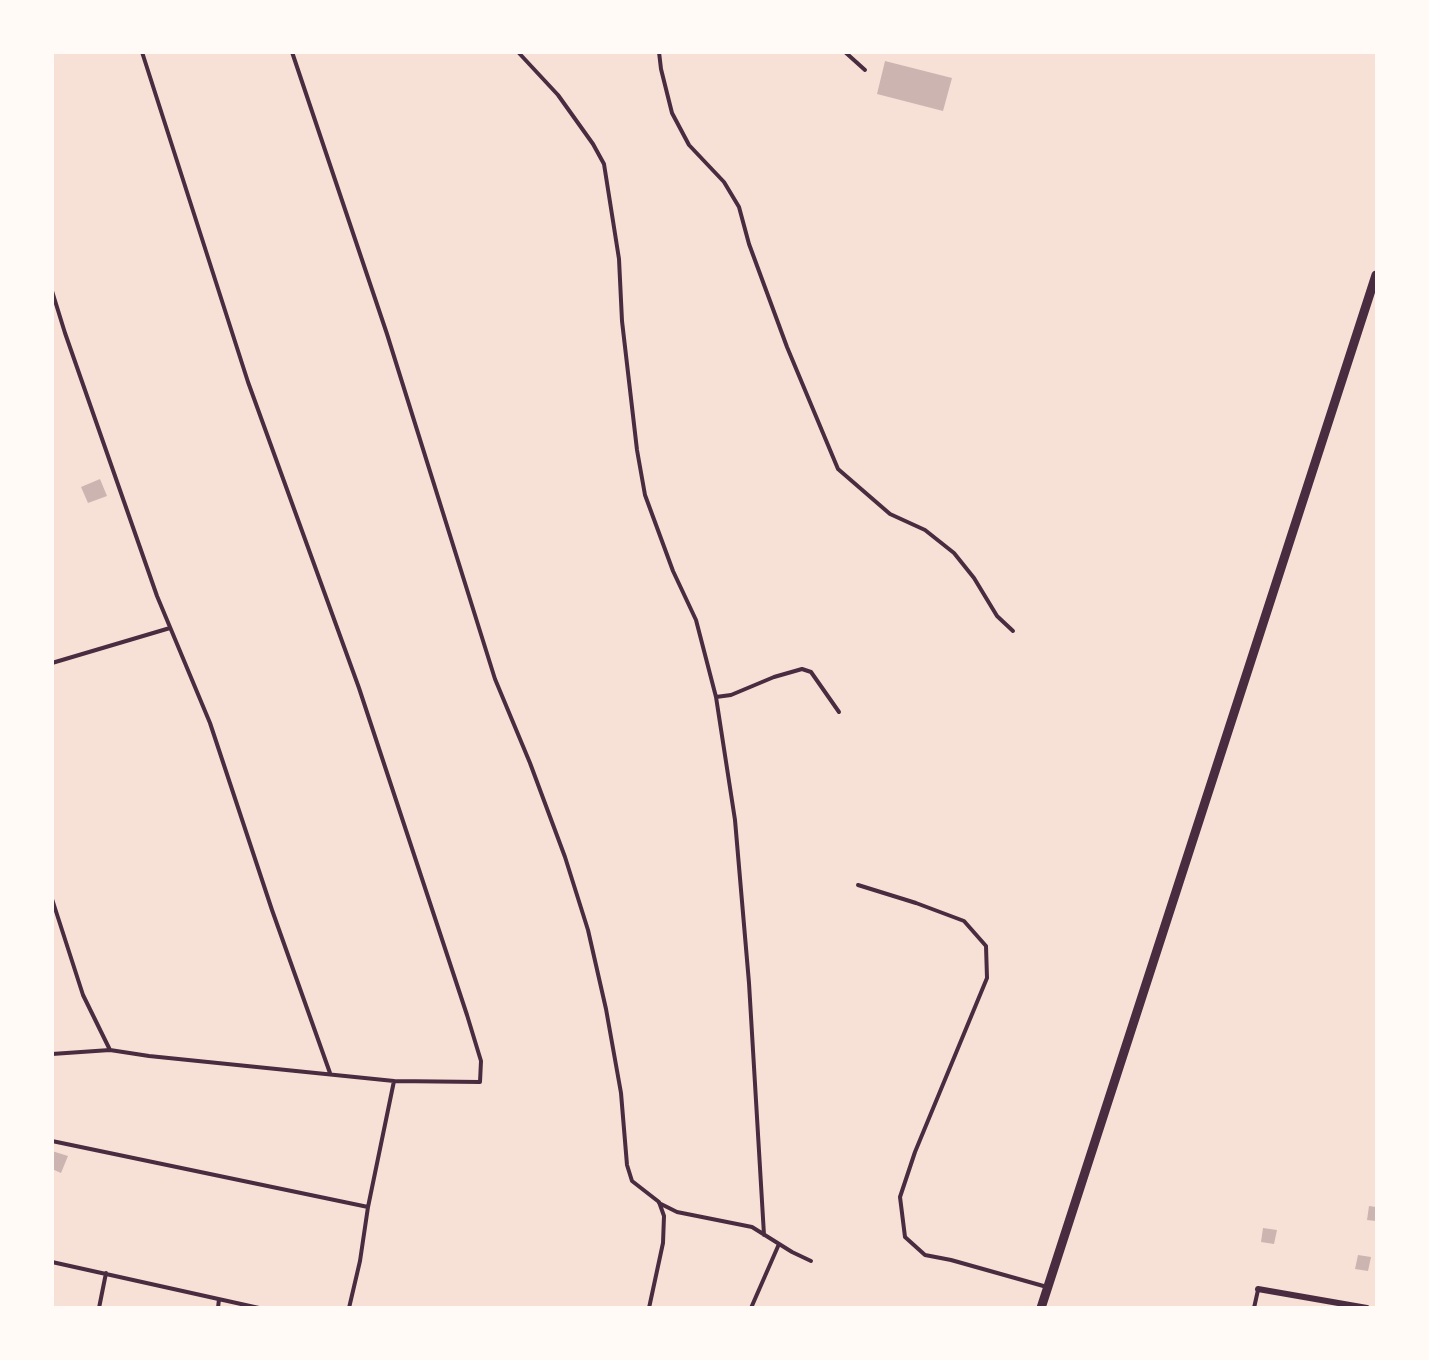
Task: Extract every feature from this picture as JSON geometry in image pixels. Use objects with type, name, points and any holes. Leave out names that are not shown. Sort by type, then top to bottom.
[{"type":"street","points":[[1041,1308],[1377,275]]},
{"type":"street","points":[[1258,1289],[1367,1308]]},
{"type":"lane","points":[[52,1054],[110,1050],[394,1081],[480,1082],[481,1061],[359,688],[248,382],[141,52]]},
{"type":"lane","points":[[292,52],[387,334],[495,678],[565,857],[588,930],[606,1009],[621,1093],[627,1165],[632,1181],[659,1202],[677,1212],[752,1227],[811,1262]]},
{"type":"lane","points":[[518,52],[558,95],[593,144],[604,164],[619,259],[622,321],[645,495],[673,571],[696,620],[716,697],[735,820],[749,983],[764,1235]]},
{"type":"lane","points":[[659,52],[672,112],[690,145],[724,182],[739,207],[749,244],[787,347],[838,469],[890,513],[925,530],[954,553],[974,578],[997,616],[1013,632]]},
{"type":"lane","points":[[845,52],[865,70]]},
{"type":"lane","points":[[52,291],[153,585],[210,723],[272,910],[330,1073]]},
{"type":"lane","points":[[52,663],[170,628]]},
{"type":"lane","points":[[716,697],[731,695],[774,677],[802,669],[811,672],[839,712]]},
{"type":"lane","points":[[858,885],[964,921],[986,946],[987,978],[915,1152],[900,1197],[905,1237],[925,1255],[1048,1287]]},
{"type":"lane","points":[[52,898],[83,995],[110,1050]]},
{"type":"lane","points":[[349,1308],[394,1081]]},
{"type":"lane","points":[[52,1141],[368,1206]]},
{"type":"lane","points":[[649,1308],[663,1243],[664,1216],[659,1202]]},
{"type":"lane","points":[[752,1308],[779,1244]]},
{"type":"lane","points":[[52,1262],[259,1308]]},
{"type":"lane","points":[[99,1308],[106,1273]]},
{"type":"lane","points":[[1254,1308],[1258,1289]]},
{"type":"lane","points":[[218,1308],[219,1299]]},
{"type":"building","points":[[885,61],[952,78],[943,111],[877,94]]},
{"type":"building","points":[[100,479],[107,496],[88,503],[81,487]]},
{"type":"building","points":[[52,1151],[68,1156],[61,1173],[52,1169]]},
{"type":"building","points":[[1369,1206],[1376,1207],[1376,1221],[1367,1220]]},
{"type":"building","points":[[1263,1228],[1277,1230],[1274,1244],[1261,1242]]},
{"type":"building","points":[[1358,1255],[1371,1257],[1368,1271],[1355,1269]]}]
